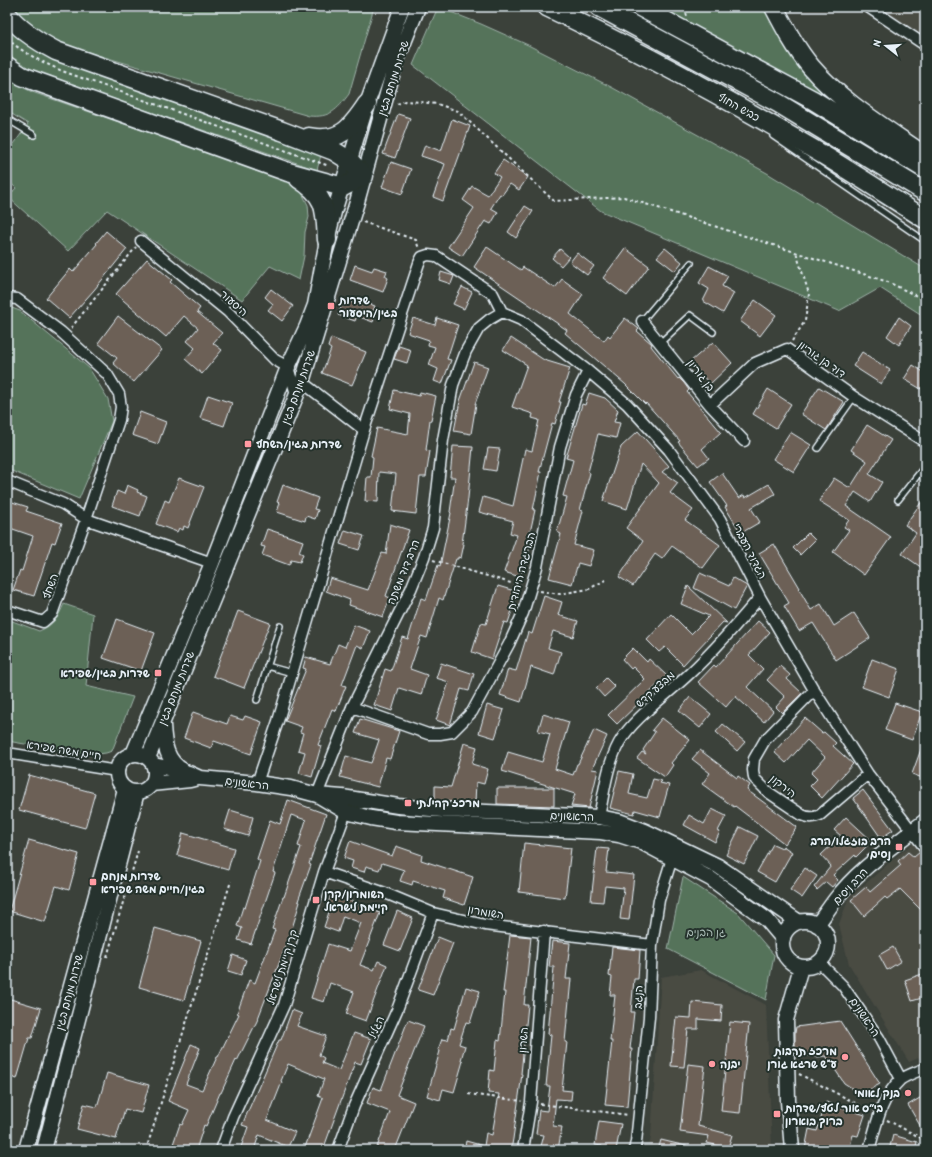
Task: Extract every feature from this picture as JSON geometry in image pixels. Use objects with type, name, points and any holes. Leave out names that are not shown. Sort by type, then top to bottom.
[{"type":"highway","name":"כביש החוף","points":[[547,7],[710,91],[821,154],[925,219]]},
{"type":"highway","name":"כביש החוף","points":[[599,7],[778,103],[925,192]]},
{"type":"highway","points":[[640,7],[813,100],[925,169]]},
{"type":"highway","points":[[774,7],[801,54],[823,80],[856,108],[925,156]]},
{"type":"highway","points":[[7,14],[17,26],[37,41],[56,51],[282,131],[334,151],[350,161],[364,176],[343,187],[288,172],[35,81],[22,76],[7,66]]},
{"type":"highway","points":[[282,131],[327,139],[337,136],[349,129],[354,124],[367,104]]},
{"type":"highway","points":[[288,172],[310,186],[320,197],[325,217],[327,240]]},
{"type":"street","name":"שדרות מנחם בגין","points":[[133,754],[212,563],[288,367],[315,305],[327,240],[350,161],[367,104],[402,7]]},
{"type":"street","name":"שדרות מנחם בגין","points":[[151,762],[162,721],[299,388],[364,176],[395,65],[418,7]]},
{"type":"street","points":[[868,7],[925,45]]},
{"type":"street","name":"היסעור","points":[[141,241],[228,312],[275,360],[288,367]]},
{"type":"street","points":[[257,783],[278,721],[364,430],[416,270],[422,257],[428,255],[436,256],[493,294],[502,312]]},
{"type":"street","points":[[7,298],[17,299],[65,336],[107,374],[119,394],[121,407],[119,420],[86,520]]},
{"type":"street","name":"הגדוד העברי","points":[[502,312],[521,320],[588,370],[627,404],[669,450],[720,519],[760,597],[814,690],[868,774],[925,848]]},
{"type":"street","name":"הרב דוד משתה","points":[[317,795],[352,707],[411,589],[424,558],[432,528],[443,440],[453,386],[466,351],[479,328],[502,312]]},
{"type":"street","name":"בן גוריון","points":[[642,321],[710,405],[744,441]]},
{"type":"street","name":"דוד בן גוריון","points":[[710,405],[755,363],[787,349],[854,397],[925,442]]},
{"type":"street","points":[[288,367],[299,388],[364,430]]},
{"type":"street","name":"הבריגדה היהודית","points":[[352,707],[428,734],[452,732],[472,712],[509,644],[523,613],[537,567],[560,447],[576,395],[588,370]]},
{"type":"street","points":[[7,481],[63,504],[86,520],[212,563]]},
{"type":"street","name":"השחף","points":[[7,610],[43,622],[52,614],[86,520]]},
{"type":"street","name":"מבצע קדש","points":[[599,817],[611,764],[618,744],[627,730],[688,676],[760,597]]},
{"type":"street","name":"הירקון","points":[[814,690],[764,740],[754,759],[754,778],[768,792],[808,818],[820,815],[868,774]]},
{"type":"street","points":[[162,721],[163,739],[167,755],[177,767],[194,775]]},
{"type":"street","name":"חיים משה שפירא","points":[[7,753],[117,771]]},
{"type":"street","points":[[133,754],[144,755],[151,762],[155,775],[147,789],[131,790],[120,784],[117,778],[117,771],[122,760],[127,756],[133,754]]},
{"type":"street","name":"הראשונים","points":[[151,762],[194,775],[291,788],[317,795],[342,797],[398,806],[442,810],[599,817],[620,821],[644,831],[674,852],[767,920],[783,939]]},
{"type":"street","name":"הראשונים","points":[[151,784],[190,780],[194,775]]},
{"type":"street","name":"שדרות מנחם בגין","points":[[26,1150],[131,790]]},
{"type":"street","name":"שדרות מנחם בגין","points":[[44,1150],[131,790]]},
{"type":"street","name":"הראשונים","points":[[317,795],[346,812],[396,822],[601,832],[619,835],[718,866],[799,922]]},
{"type":"street","points":[[346,812],[351,807],[370,802]]},
{"type":"street","name":"קרן קיימת לישראל","points":[[221,1150],[233,1118],[284,1005],[324,872],[346,812]]},
{"type":"street","name":"הרב ניסים","points":[[818,925],[835,899],[854,880],[874,861],[925,821]]},
{"type":"street","name":"הנגב","points":[[634,1150],[649,1018],[652,945],[659,900],[674,852]]},
{"type":"street","name":"השומרון","points":[[324,872],[385,893],[433,913],[485,925],[652,945]]},
{"type":"street","name":"הגליל","points":[[338,1150],[354,1106],[397,1010],[433,913]]},
{"type":"street","points":[[787,959],[791,963],[802,967],[808,967],[819,962],[826,952],[827,940],[818,925],[809,922],[799,922],[786,931],[783,939],[782,946],[787,959],[792,996]]},
{"type":"street","name":"השרון","points":[[523,1150],[531,1102],[544,931]]},
{"type":"street","name":"הראשונים","points":[[819,962],[844,986],[879,1038],[901,1079]]},
{"type":"street","points":[[792,1150],[788,1101],[786,1020],[802,967]]},
{"type":"street","points":[[869,1150],[887,1095],[901,1079],[925,1068]]},
{"type":"lane","points":[[710,91],[756,123]]},
{"type":"lane","points":[[7,119],[34,135]]},
{"type":"lane","points":[[769,132],[925,241]]},
{"type":"lane","points":[[642,321],[690,263]]},
{"type":"lane","points":[[660,343],[690,315],[713,332]]},
{"type":"lane","points":[[818,448],[854,397]]},
{"type":"lane","points":[[898,500],[925,466]]},
{"type":"lane","points":[[257,700],[280,626]]},
{"type":"lane","points":[[267,666],[292,672]]},
{"type":"path","points":[[7,38],[13,44],[30,55],[62,71],[329,166],[324,183]]},
{"type":"path","points":[[392,105],[405,102],[421,102],[437,104],[458,111],[554,201],[624,197],[888,282],[925,300]]},
{"type":"path","points":[[358,220],[416,240],[422,257]]},
{"type":"path","points":[[65,336],[141,241]]},
{"type":"path","points":[[787,349],[805,321],[809,294],[796,252]]},
{"type":"path","points":[[424,558],[531,589],[560,594],[589,590],[607,579]]},
{"type":"path","points":[[146,1150],[231,881]]},
{"type":"path","points":[[788,1068],[925,1140]]},
{"type":"path","points":[[468,1094],[639,1116]]},
{"type":"shaded area","points":[[856,7],[925,7],[925,53]]},
{"type":"shaded area","points":[[925,834],[925,1055],[909,1062],[849,964],[839,924],[849,898]]},
{"type":"shaded area","name":"יבנה","points":[[701,970],[766,1005],[772,1150],[648,1150],[651,1138],[661,977]]},
{"type":"green space","points":[[13,7],[374,7],[349,94],[337,109],[332,112],[322,116],[309,116],[66,46],[36,31],[23,20]]},
{"type":"green space","points":[[438,7],[528,45],[613,88],[767,173],[925,269],[925,317],[880,288],[839,311],[601,211],[413,65]]},
{"type":"green space","points":[[660,7],[767,7],[801,68],[833,106]]},
{"type":"green space","points":[[7,25],[303,146],[321,155],[317,170],[42,74],[18,63],[7,52]]},
{"type":"green space","points":[[7,79],[32,92],[289,181],[300,189],[308,205],[309,217],[305,232],[304,256],[299,280],[270,266],[242,300],[107,210],[68,251],[8,197],[16,188],[7,180],[7,154],[28,124],[7,111]]},
{"type":"green space","points":[[9,307],[20,311],[89,368],[108,399],[112,421],[79,499],[7,469],[7,309]]},
{"type":"green space","points":[[64,604],[93,614],[86,686],[133,697],[112,751],[106,753],[90,755],[7,741],[7,619],[39,631],[55,620]]},
{"type":"green space","name":"גן הבנים","points":[[683,877],[738,913],[774,955],[766,1000],[668,949]]},
{"type":"building","points":[[398,114],[410,118],[395,158],[383,154]]},
{"type":"building","points":[[452,119],[470,126],[443,201],[433,197],[445,164],[421,156],[425,145],[441,151]]},
{"type":"building","points":[[503,160],[528,177],[519,190],[510,184],[502,195],[500,194],[491,208],[498,212],[491,224],[485,221],[462,256],[448,247],[474,208],[463,200],[472,186],[488,195],[500,177],[494,173]]},
{"type":"building","points":[[391,162],[411,169],[402,194],[382,187]]},
{"type":"building","points":[[525,206],[533,211],[516,238],[508,232]]},
{"type":"building","points":[[106,231],[127,249],[69,318],[46,298],[70,269],[73,272]]},
{"type":"building","points":[[487,247],[521,270],[523,267],[555,288],[562,279],[583,294],[570,314],[604,341],[608,335],[610,337],[625,318],[639,329],[637,331],[652,344],[651,346],[678,379],[679,378],[684,383],[689,390],[687,392],[721,432],[702,449],[709,458],[698,466],[678,442],[680,441],[646,403],[645,404],[625,384],[565,333],[567,330],[474,267]]},
{"type":"building","points":[[625,248],[649,266],[627,296],[603,278]]},
{"type":"building","points":[[665,248],[682,262],[675,271],[657,257]]},
{"type":"building","points":[[560,249],[569,257],[561,266],[552,258]]},
{"type":"building","points":[[577,253],[594,266],[587,275],[570,262]]},
{"type":"building","points":[[147,259],[172,280],[170,282],[200,308],[197,312],[222,333],[213,343],[222,350],[202,374],[185,359],[195,348],[187,341],[198,328],[184,316],[166,337],[116,294]]},
{"type":"building","points":[[355,265],[372,271],[374,267],[387,271],[385,276],[388,278],[383,292],[350,280]]},
{"type":"building","points":[[709,266],[728,276],[722,286],[734,293],[723,313],[703,301],[709,289],[699,283]]},
{"type":"building","points":[[441,272],[454,276],[451,284],[439,280]]},
{"type":"building","points":[[462,287],[472,292],[464,309],[453,304]]},
{"type":"building","points":[[271,289],[293,306],[282,321],[268,310],[273,304],[265,297]]},
{"type":"building","points":[[344,299],[360,306],[362,301],[375,306],[373,311],[376,312],[373,322],[357,316],[355,321],[338,315]]},
{"type":"building","points":[[755,300],[776,315],[760,336],[740,321]]},
{"type":"building","points":[[118,316],[162,350],[134,382],[113,363],[117,358],[98,343]]},
{"type":"building","points":[[899,317],[911,326],[899,345],[887,336]]},
{"type":"building","points":[[413,318],[435,325],[437,318],[458,325],[447,359],[451,360],[442,384],[434,381],[438,369],[429,365],[435,347],[428,345],[429,340],[408,333]]},
{"type":"building","points":[[331,338],[366,352],[352,385],[322,373],[331,349],[328,347]]},
{"type":"building","points":[[511,338],[544,360],[570,368],[559,402],[561,402],[555,424],[552,423],[539,472],[541,472],[533,510],[535,510],[527,546],[530,547],[520,577],[504,572],[517,535],[510,533],[513,521],[479,512],[483,497],[513,506],[525,449],[532,451],[539,420],[532,418],[533,414],[512,407],[527,365],[503,350]]},
{"type":"building","points":[[713,342],[732,363],[710,384],[690,362]]},
{"type":"building","points":[[399,346],[411,350],[407,363],[394,359]]},
{"type":"building","points":[[862,352],[890,370],[881,384],[853,366]]},
{"type":"building","points":[[474,362],[488,367],[475,404],[471,434],[454,431],[460,401]]},
{"type":"building","points":[[913,365],[925,373],[925,383],[921,389],[904,379]]},
{"type":"building","points":[[819,387],[844,402],[826,430],[801,414]]},
{"type":"building","points":[[768,389],[791,404],[776,428],[753,414]]},
{"type":"building","points":[[394,390],[419,396],[420,392],[436,396],[430,420],[426,450],[430,451],[426,477],[420,477],[416,514],[392,511],[396,474],[379,472],[378,502],[365,501],[367,477],[371,477],[373,457],[371,456],[377,428],[408,434],[410,414],[390,409]]},
{"type":"building","points":[[589,393],[605,398],[618,410],[614,422],[620,423],[616,438],[598,434],[588,472],[590,473],[580,510],[583,511],[574,545],[594,550],[589,566],[578,563],[572,584],[549,578],[561,534],[557,532],[567,497],[563,496],[573,460],[566,458],[582,404],[585,405]]},
{"type":"building","points":[[208,395],[232,403],[224,426],[200,418]]},
{"type":"building","points":[[140,412],[166,422],[158,444],[132,435]]},
{"type":"building","points":[[867,425],[891,440],[869,474],[882,482],[870,502],[855,492],[846,506],[891,537],[864,575],[833,552],[849,530],[844,527],[849,520],[819,501],[834,478],[850,488],[867,461],[851,450]]},
{"type":"building","points":[[638,431],[669,466],[662,472],[678,483],[670,493],[693,510],[685,520],[720,545],[703,568],[672,546],[662,559],[655,554],[633,586],[619,577],[643,541],[626,528],[659,483],[641,464],[627,509],[603,501],[621,447]]},
{"type":"building","points":[[790,432],[811,445],[794,472],[773,459]]},
{"type":"building","points":[[453,446],[473,447],[462,544],[464,544],[461,558],[458,557],[458,559],[456,559],[443,600],[439,598],[427,638],[421,636],[410,669],[427,675],[421,695],[399,688],[392,711],[374,705],[385,669],[391,671],[402,637],[408,639],[421,598],[426,600],[438,565],[440,566],[451,513],[455,477],[450,477]]},
{"type":"building","points":[[488,448],[500,449],[496,471],[484,469]]},
{"type":"building","points":[[722,473],[739,498],[744,495],[745,498],[769,484],[775,494],[751,508],[760,522],[741,533],[725,507],[727,506],[710,482]]},
{"type":"building","points":[[179,478],[204,487],[188,528],[184,526],[183,530],[179,528],[177,532],[156,524],[165,500],[169,502]]},
{"type":"building","points":[[127,485],[138,490],[137,492],[147,496],[140,516],[112,506],[117,491],[124,494]]},
{"type":"building","points":[[283,485],[318,498],[314,509],[318,510],[315,519],[306,516],[305,521],[277,512],[280,503],[277,502]]},
{"type":"building","points":[[925,497],[925,570],[902,554],[916,533],[905,525]]},
{"type":"building","points":[[9,501],[28,507],[26,511],[62,523],[55,543],[52,542],[34,596],[13,590],[20,570],[22,571],[33,536],[7,527],[7,508]]},
{"type":"building","points":[[390,524],[409,530],[386,596],[390,598],[383,617],[349,605],[350,600],[326,591],[330,578],[368,590],[382,553],[386,554]]},
{"type":"building","points":[[267,529],[303,541],[299,552],[303,554],[300,562],[291,560],[289,565],[262,555],[265,547],[261,546]]},
{"type":"building","points":[[345,530],[364,536],[359,550],[340,544]]},
{"type":"building","points":[[808,533],[815,540],[800,555],[793,548]]},
{"type":"building","points":[[774,544],[811,610],[821,604],[834,626],[854,613],[870,638],[836,660],[813,623],[799,631],[784,606],[789,603],[759,553]]},
{"type":"building","points":[[700,573],[729,586],[733,578],[747,586],[734,610],[694,588]]},
{"type":"building","points":[[498,586],[518,592],[508,623],[504,622],[492,659],[472,652],[481,623],[486,624]]},
{"type":"building","points":[[688,586],[727,623],[723,622],[683,665],[665,647],[659,652],[647,640],[671,614],[691,634],[709,616],[681,604]]},
{"type":"building","points":[[544,596],[562,602],[558,615],[578,621],[573,637],[553,631],[548,648],[561,652],[554,675],[531,667],[521,702],[500,695],[508,669],[516,671],[528,632],[532,634]]},
{"type":"building","points":[[238,611],[270,623],[244,688],[213,676]]},
{"type":"building","points":[[117,619],[155,633],[141,671],[103,658]]},
{"type":"building","points":[[758,621],[770,632],[749,655],[763,669],[747,687],[773,711],[764,722],[735,696],[726,707],[698,682],[714,665],[716,667]]},
{"type":"building","points":[[354,625],[370,631],[363,648],[357,645],[342,685],[346,686],[336,711],[332,709],[318,745],[321,746],[312,777],[299,773],[305,752],[298,750],[303,733],[300,732],[302,727],[285,721],[306,669],[303,668],[306,657],[330,664],[338,644],[345,647]]},
{"type":"building","points":[[633,648],[647,662],[649,659],[667,676],[617,724],[608,715],[645,679],[633,667],[631,669],[622,659]]},
{"type":"building","points":[[872,659],[899,669],[889,697],[862,687]]},
{"type":"building","points":[[441,663],[474,674],[469,691],[461,689],[450,725],[436,720],[449,682],[436,678]]},
{"type":"building","points":[[780,666],[790,675],[787,679],[802,693],[782,713],[776,707],[785,697],[767,680]]},
{"type":"building","points":[[606,678],[615,687],[604,697],[596,688]]},
{"type":"building","points":[[690,697],[711,714],[700,728],[679,711]]},
{"type":"building","points":[[895,703],[922,712],[912,740],[885,730]]},
{"type":"building","points":[[487,705],[504,710],[495,738],[479,733]]},
{"type":"building","points":[[193,712],[227,724],[230,716],[243,720],[245,716],[262,722],[251,754],[214,741],[211,748],[184,738]]},
{"type":"building","points":[[543,714],[569,722],[555,769],[573,775],[594,730],[607,736],[592,769],[598,770],[589,808],[571,806],[575,794],[502,771],[508,752],[542,762],[550,734],[538,731]]},
{"type":"building","points":[[662,718],[690,740],[671,763],[673,765],[665,777],[637,758],[642,752],[646,754],[643,750],[655,732],[652,730]]},
{"type":"building","points":[[805,718],[836,743],[833,746],[853,764],[822,798],[810,786],[817,779],[811,773],[825,757],[807,740],[786,763],[774,752]]},
{"type":"building","points":[[360,719],[399,731],[390,759],[386,758],[378,787],[340,777],[346,756],[371,763],[379,740],[355,733]]},
{"type":"building","points":[[723,724],[745,742],[737,751],[716,732]]},
{"type":"building","points":[[925,741],[925,779],[912,774]]},
{"type":"building","points":[[464,743],[477,747],[472,764],[488,769],[484,784],[476,782],[475,803],[435,801],[435,786],[451,787]]},
{"type":"building","points":[[700,750],[737,778],[738,776],[750,785],[747,790],[797,827],[785,844],[735,806],[734,807],[702,784],[710,773],[692,759]]},
{"type":"building","points":[[619,771],[633,774],[629,794],[647,798],[653,779],[662,781],[660,783],[669,785],[660,817],[635,810],[634,814],[610,808]]},
{"type":"building","points":[[29,775],[95,793],[85,828],[19,810]]},
{"type":"building","points":[[497,788],[554,788],[554,806],[497,804]]},
{"type":"building","points":[[863,790],[893,830],[881,838],[853,798]]},
{"type":"building","points":[[288,800],[326,814],[309,864],[311,865],[298,901],[300,902],[290,935],[257,1021],[237,1061],[236,1060],[206,1126],[204,1125],[196,1150],[171,1150],[180,1124],[182,1125],[189,1110],[168,1101],[191,1044],[200,1048],[186,1084],[202,1090],[239,1014],[237,1013],[249,980],[255,983],[275,930],[272,929],[301,847],[298,846],[306,820],[291,815],[273,872],[275,873],[251,944],[238,940],[242,928],[237,926],[243,907],[245,908],[260,861],[257,859],[270,820],[280,824]]},
{"type":"building","points":[[712,809],[726,816],[718,831],[720,832],[715,842],[684,825],[689,815],[704,824]]},
{"type":"building","points":[[230,810],[253,817],[248,836],[224,829]]},
{"type":"building","points":[[846,817],[872,841],[856,857],[855,855],[833,875],[838,880],[832,887],[826,882],[817,890],[814,887],[831,866],[821,855],[841,836],[834,830]]},
{"type":"building","points":[[740,827],[758,836],[744,864],[726,855]]},
{"type":"building","points":[[183,833],[234,848],[228,870],[177,855]]},
{"type":"building","points":[[29,840],[79,854],[69,890],[56,886],[45,922],[9,911]]},
{"type":"building","points":[[350,841],[392,856],[396,846],[422,855],[421,860],[473,877],[464,905],[443,898],[445,891],[413,881],[412,885],[400,881],[404,870],[382,863],[379,870],[366,866],[364,872],[351,868],[353,861],[344,858]]},
{"type":"building","points":[[524,843],[571,848],[565,898],[519,892]]},
{"type":"building","points":[[773,844],[782,848],[783,846],[792,852],[775,882],[757,872]]},
{"type":"building","points":[[597,848],[609,849],[606,872],[634,875],[629,920],[620,919],[624,888],[605,886],[603,902],[591,901]]},
{"type":"building","points":[[908,852],[914,857],[920,852],[925,856],[925,914],[900,889],[887,899],[885,897],[864,916],[851,900],[866,887],[870,892],[901,865],[898,861]]},
{"type":"building","points":[[805,868],[817,876],[802,898],[790,890]]},
{"type":"building","points":[[331,894],[358,903],[357,904],[380,913],[360,965],[374,970],[378,961],[387,965],[366,1021],[346,1014],[354,992],[330,983],[324,1002],[311,998],[328,944],[350,951],[361,923],[343,916],[338,932],[324,927],[329,912],[325,911]]},
{"type":"building","points":[[397,911],[413,918],[400,951],[384,945]]},
{"type":"building","points":[[155,928],[201,941],[184,1000],[139,987]]},
{"type":"building","points":[[510,935],[531,937],[524,1005],[528,1005],[522,1074],[511,1150],[464,1150],[466,1141],[484,1146],[486,1133],[492,1135],[499,1094],[488,1093],[490,1070],[494,1071],[497,1040],[500,1041],[505,992],[503,992]]},
{"type":"building","points":[[438,937],[453,943],[433,995],[418,990]]},
{"type":"building","points":[[552,941],[570,943],[566,979],[571,979],[562,1090],[572,1091],[571,1100],[556,1099],[553,1126],[562,1127],[558,1150],[540,1150],[544,1135],[536,1134],[539,1110],[547,1111],[550,1086],[546,1086],[551,1035],[548,1034],[554,967],[549,967]]},
{"type":"building","points":[[612,947],[640,950],[638,979],[634,979],[631,1012],[634,1012],[630,1049],[632,1049],[627,1107],[605,1105],[615,995],[610,995],[612,977],[609,976]]},
{"type":"building","points":[[893,947],[901,961],[887,970],[879,955]]},
{"type":"building","points":[[233,955],[246,960],[241,975],[228,971]]},
{"type":"building","points":[[925,973],[925,997],[912,1001],[905,980]]},
{"type":"building","points":[[466,987],[480,991],[470,1023],[466,1022],[459,1044],[465,1046],[461,1060],[463,1061],[454,1092],[443,1089],[440,1100],[427,1096],[440,1051],[438,1050],[442,1039],[448,1040],[451,1028],[454,1029]]},
{"type":"building","points":[[7,998],[41,1008],[32,1038],[29,1038],[17,1079],[7,1076]]},
{"type":"building","points":[[692,1002],[722,1005],[721,1021],[698,1019],[698,1029],[688,1029],[684,1067],[671,1066],[676,1017],[691,1018]]},
{"type":"building","points":[[292,1010],[302,1014],[297,1026],[326,1036],[319,1055],[324,1058],[322,1063],[339,1070],[354,1033],[371,1039],[361,1064],[355,1062],[323,1150],[304,1150],[323,1098],[318,1096],[324,1079],[288,1064],[267,1120],[295,1132],[288,1147],[259,1135],[254,1150],[240,1150],[248,1127],[242,1125],[279,1040],[281,1040]]},
{"type":"building","points":[[408,1020],[424,1026],[397,1095],[414,1102],[395,1150],[376,1150],[390,1112],[367,1103],[373,1087],[381,1090]]},
{"type":"building","name":"מרכז תרבות ע\"ש שרגא גורן","points":[[840,1021],[880,1084],[861,1094],[844,1083],[826,1056],[816,1057],[795,1053],[796,1027]]},
{"type":"building","points":[[730,1022],[749,1024],[740,1113],[721,1111]]},
{"type":"building","points":[[688,1064],[705,1066],[698,1126],[732,1135],[728,1148],[707,1143],[709,1136],[680,1132]]},
{"type":"building","points":[[107,1073],[149,1085],[141,1113],[125,1109],[116,1139],[77,1129],[84,1104],[97,1107]]},
{"type":"building","points":[[925,1095],[925,1134],[908,1105]]},
{"type":"building","points":[[826,1102],[865,1115],[858,1136],[853,1135],[849,1150],[805,1149],[809,1129],[817,1131]]},
{"type":"building","points":[[599,1121],[621,1124],[616,1150],[601,1150],[602,1146],[595,1145]]},
{"type":"building","points":[[893,1135],[917,1142],[915,1150],[889,1150]]},
{"type":"building","points":[[661,1140],[690,1147],[690,1150],[658,1150]]},
{"type":"place","name":"שדרות בגין/היסעור","points":[[331,306]]},
{"type":"place","name":"שדרות בגין/השחף","points":[[248,444]]},
{"type":"place","name":"שדרות בגין/שפירא","points":[[158,673]]},
{"type":"place","name":"מרכז קהילתי","points":[[408,803]]},
{"type":"place","name":"הרב בוזגלו/הרב נסים","points":[[899,847]]},
{"type":"place","name":"שדרות מנחם בגין/חיים משה שפירא","points":[[93,882]]},
{"type":"place","name":"השומרון/קרן קיימת לישראל","points":[[316,900]]},
{"type":"place","name":"מרכז תרבות ע\"ש שרגא גורן","points":[[845,1057]]},
{"type":"place","name":"יבנה","points":[[712,1064]]},
{"type":"place","name":"בנק לאומי","points":[[908,1093]]},
{"type":"place","name":"בי״ס אור לטף/שדרות ברוך בוארון","points":[[777,1114]]}]
